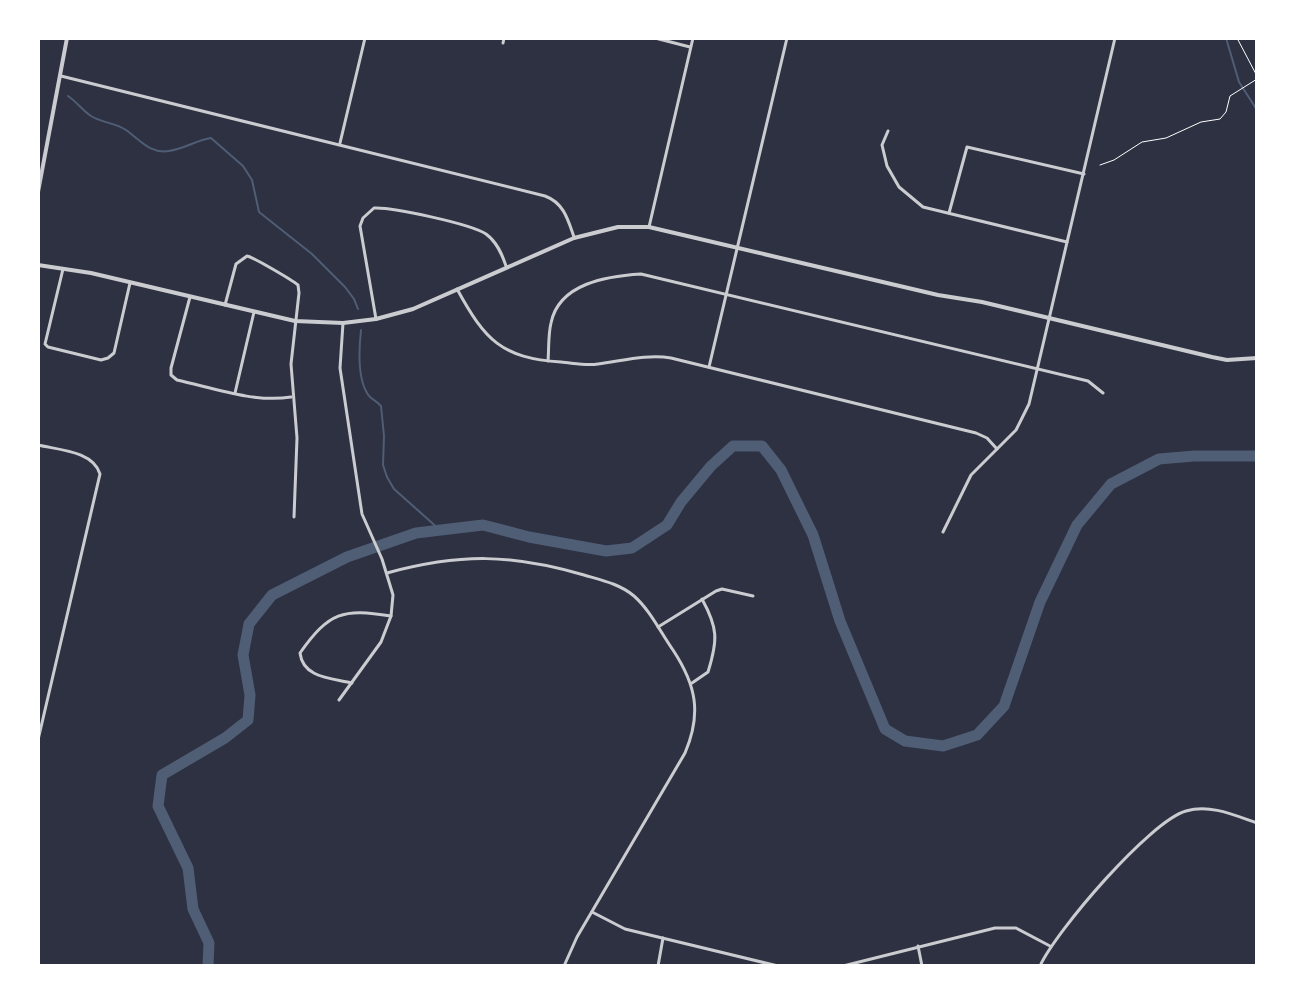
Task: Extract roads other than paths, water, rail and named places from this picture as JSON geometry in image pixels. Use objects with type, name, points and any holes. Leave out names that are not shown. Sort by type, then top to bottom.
[{"type":"street","points":[[38,192],[67,38]]},
{"type":"street","points":[[340,145],[365,38]]},
{"type":"street","points":[[655,38],[690,47]]},
{"type":"street","points":[[649,227],[693,38]]},
{"type":"street","points":[[709,367],[787,38]]},
{"type":"street","points":[[943,532],[971,475],[1023,419],[1038,369],[1115,38]]},
{"type":"street","points":[[61,76],[554,199],[564,211],[574,238]]},
{"type":"street","points":[[888,131],[882,145],[887,166],[899,187],[923,207],[1068,242]]},
{"type":"street","points":[[949,213],[967,147],[1084,174]]},
{"type":"street","points":[[376,319],[360,226],[363,218],[374,208],[390,208],[481,231],[495,243],[506,268]]},
{"type":"street","points":[[38,265],[295,321],[343,323],[376,319],[413,309],[574,238],[618,227],[649,227],[1212,357],[1227,360],[1257,358]]},
{"type":"street","points":[[225,305],[236,264],[241,258],[252,257],[298,285],[291,364],[297,438],[294,517]]},
{"type":"street","points":[[63,269],[44,339],[47,345],[105,359],[114,353],[130,283]]},
{"type":"street","points":[[548,361],[551,322],[556,309],[573,293],[596,281],[641,274],[1088,381],[1103,393]]},
{"type":"street","points":[[457,289],[475,322],[493,341],[520,356],[592,365],[662,357],[976,433],[987,438],[997,449]]},
{"type":"street","points":[[190,297],[171,368],[173,377],[264,398],[292,396]]},
{"type":"street","points":[[235,393],[254,312]]},
{"type":"street","points":[[339,700],[381,642],[391,616],[393,595],[382,559],[362,514],[340,368],[343,323]]},
{"type":"street","points":[[38,445],[89,458],[97,464],[100,474],[38,740]]},
{"type":"street","points":[[387,573],[421,564],[470,557],[516,559],[551,565],[617,585],[634,595],[658,627],[692,683],[696,708],[688,745],[564,966]]},
{"type":"street","points":[[658,627],[722,589],[753,596]]},
{"type":"street","points":[[692,683],[708,672],[716,639],[713,618],[702,599]]},
{"type":"street","points":[[352,683],[310,672],[301,663],[300,653],[319,630],[343,613],[357,610],[391,616]]},
{"type":"street","points":[[1040,966],[1050,946],[1112,873],[1164,821],[1185,811],[1206,808],[1257,823]]},
{"type":"street","points":[[592,912],[625,929],[778,966]]},
{"type":"street","points":[[843,966],[1006,927],[1026,931],[1050,946]]},
{"type":"street","points":[[658,966],[663,938]]},
{"type":"street","points":[[918,946],[922,966]]},
{"type":"waterway","points":[[1226,38],[1239,82],[1257,110]]},
{"type":"waterway","points":[[68,96],[91,116],[122,128],[156,150],[175,150],[211,138],[243,166],[252,180],[259,212],[312,254],[345,287],[358,309]]},
{"type":"waterway","points":[[361,330],[360,370],[368,395],[381,406],[383,465],[387,477],[394,489],[440,530]]},
{"type":"waterway","points":[[208,966],[209,943],[193,909],[188,868],[158,806],[162,775],[225,738],[248,720],[250,695],[243,655],[249,624],[272,595],[347,557],[416,533],[483,525],[606,551],[632,548],[667,525],[681,502],[711,466],[733,446],[762,446],[781,470],[813,535],[840,621],[885,729],[905,741],[943,746],[977,735],[1004,706],[1040,602],[1077,525],[1111,484],[1159,459],[1257,456]]}]
